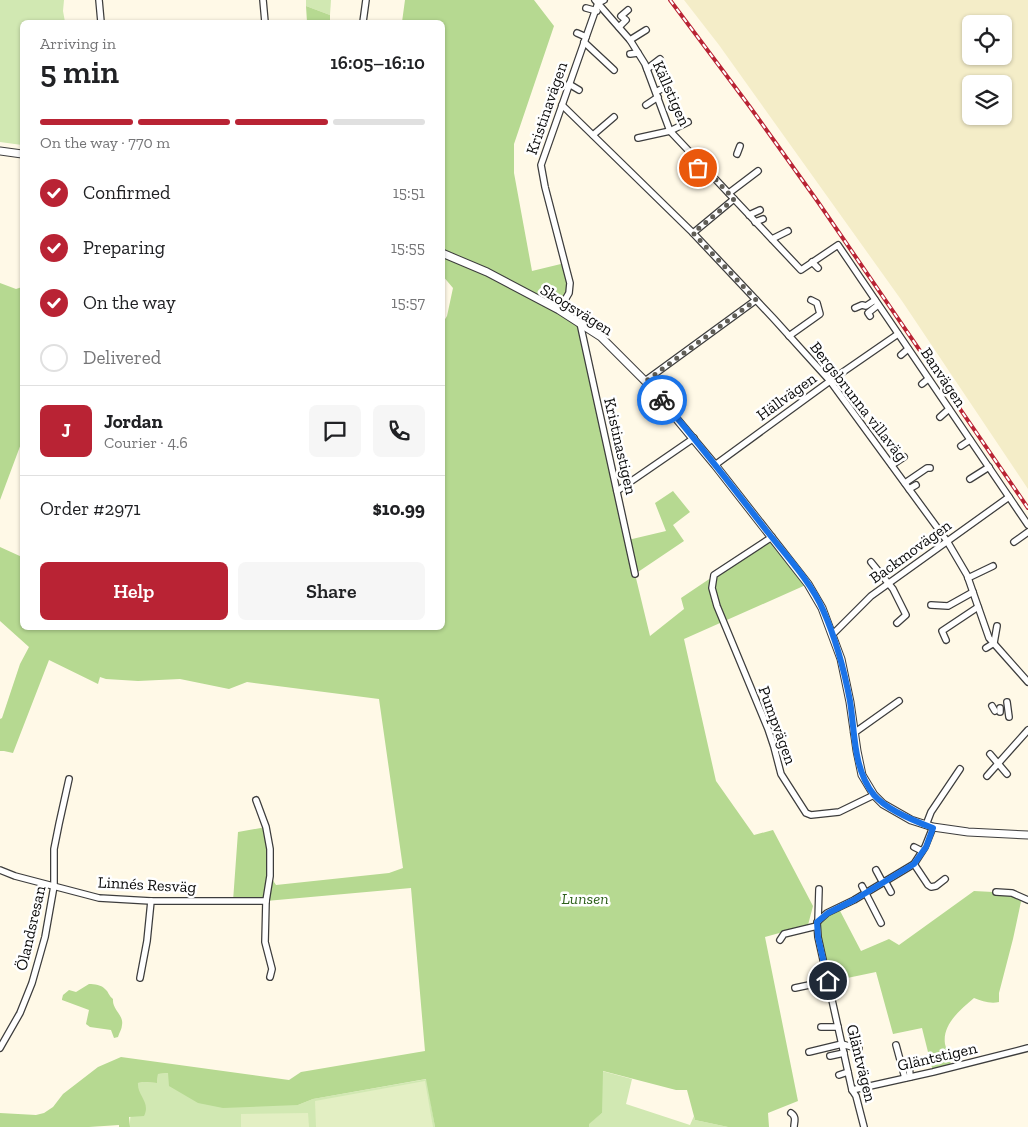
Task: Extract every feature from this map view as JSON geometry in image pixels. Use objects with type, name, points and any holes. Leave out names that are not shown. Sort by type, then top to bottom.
[{"type":"street","points":[[99,0],[101,20]]},
{"type":"street","points":[[263,0],[264,20]]},
{"type":"street","points":[[363,20],[366,0]]},
{"type":"street","points":[[597,1],[604,0]]},
{"type":"street","name":"Källstigen","points":[[597,1],[619,27],[621,35],[630,40],[638,53],[657,94],[670,130],[700,166],[772,239],[787,259],[801,270],[812,262]]},
{"type":"street","name":"Kristinavägen","points":[[559,310],[569,293],[570,283],[540,165],[597,1]]},
{"type":"street","points":[[586,8],[595,11],[604,10]]},
{"type":"street","points":[[619,27],[626,20],[621,16],[628,10]]},
{"type":"street","points":[[630,40],[646,30]]},
{"type":"street","points":[[577,33],[614,70]]},
{"type":"street","points":[[630,54],[638,53]]},
{"type":"street","points":[[646,69],[660,59]]},
{"type":"street","points":[[569,84],[579,90]]},
{"type":"street","points":[[646,105],[665,87]]},
{"type":"street","name":"Bergsbrunna villaväg","points":[[562,105],[693,233],[830,381],[905,483],[928,520],[947,541],[968,578],[978,606],[985,616],[989,638],[1027,678]]},
{"type":"street","points":[[593,134],[614,117]]},
{"type":"street","points":[[638,138],[670,130],[688,122]]},
{"type":"street","points":[[737,154],[740,146]]},
{"type":"street","points":[[0,150],[20,154]]},
{"type":"street","points":[[728,193],[758,172]]},
{"type":"street","points":[[693,233],[734,199]]},
{"type":"street","points":[[749,215],[760,210]]},
{"type":"street","points":[[755,222],[763,219]]},
{"type":"street","points":[[759,236],[764,231]]},
{"type":"street","points":[[772,239],[788,231]]},
{"type":"street","name":"Banvägen","points":[[812,262],[827,248],[838,245],[1028,525]]},
{"type":"street","name":"Skogsvägen","points":[[445,254],[486,272],[559,310],[601,337],[646,381],[694,438],[772,536],[808,584],[822,608],[843,665],[862,775],[874,795],[883,804],[911,820],[929,826],[968,832],[1028,835]]},
{"type":"street","points":[[812,262],[818,268]]},
{"type":"street","points":[[646,381],[756,300]]},
{"type":"street","points":[[790,336],[820,314],[817,303],[811,300]]},
{"type":"street","points":[[855,308],[877,302]]},
{"type":"street","points":[[870,316],[868,313],[877,302]]},
{"type":"street","name":"Kristinastigen","points":[[580,323],[635,574]]},
{"type":"street","name":"Hällvägen","points":[[715,465],[898,334]]},
{"type":"street","points":[[901,355],[908,349]]},
{"type":"street","points":[[922,384],[928,379]]},
{"type":"street","points":[[940,416],[949,409]]},
{"type":"street","points":[[617,491],[694,438]]},
{"type":"street","points":[[961,446],[970,440]]},
{"type":"street","points":[[892,465],[904,457]]},
{"type":"street","points":[[970,479],[989,467]]},
{"type":"street","points":[[905,483],[927,468],[930,468]]},
{"type":"street","points":[[909,489],[916,485]]},
{"type":"street","name":"Backmovägen","points":[[833,634],[871,596],[947,541],[994,511],[1009,497]]},
{"type":"street","points":[[1014,542],[1028,532]]},
{"type":"street","name":"Pumpvägen","points":[[772,536],[714,575],[712,588],[717,606],[768,729],[781,774],[806,813],[811,815],[838,812],[874,795]]},
{"type":"street","points":[[946,554],[953,551]]},
{"type":"street","points":[[871,562],[893,589],[906,615],[896,623]]},
{"type":"street","points":[[968,578],[993,566]]},
{"type":"street","points":[[931,605],[948,606],[973,592]]},
{"type":"street","points":[[946,640],[942,631],[978,606]]},
{"type":"street","points":[[986,648],[994,643],[998,626]]},
{"type":"street","points":[[854,732],[899,701]]},
{"type":"street","points":[[1007,702],[1009,717]]},
{"type":"street","points":[[987,776],[1028,730]]},
{"type":"street","points":[[990,754],[1007,774]]},
{"type":"street","points":[[780,940],[784,934],[818,923],[833,910],[859,900],[866,893],[914,864],[926,847],[931,812],[960,769]]},
{"type":"street","name":"Ölandsresan","points":[[0,1048],[20,1012],[32,983],[45,937],[54,886],[54,849],[69,779]]},
{"type":"street","points":[[256,800],[266,827],[270,849],[265,942],[272,970],[270,977]]},
{"type":"street","points":[[914,847],[922,852]]},
{"type":"street","points":[[914,864],[924,876],[928,885],[935,889],[944,879],[945,882]]},
{"type":"street","name":"Linnés Resväg","points":[[0,870],[15,876],[99,898],[151,901],[266,901]]},
{"type":"street","points":[[876,870],[891,892]]},
{"type":"street","points":[[862,886],[881,923]]},
{"type":"street","name":"Gläntvägen","points":[[819,889],[818,936],[828,981],[840,1020],[838,1027],[852,1090],[856,1096],[864,1127]]},
{"type":"street","points":[[996,892],[1012,893],[1028,900]]},
{"type":"street","points":[[140,978],[147,941],[151,901]]},
{"type":"street","points":[[810,937],[818,936]]},
{"type":"street","points":[[815,977],[828,981]]},
{"type":"street","points":[[795,988],[828,981]]},
{"type":"street","points":[[820,988],[828,981]]},
{"type":"street","points":[[821,1027],[838,1027]]},
{"type":"street","points":[[809,1052],[842,1044],[859,1049]]},
{"type":"street","points":[[896,1045],[908,1078]]},
{"type":"street","name":"Gläntstigen","points":[[852,1090],[952,1068],[1028,1048]]},
{"type":"street","points":[[830,1056],[844,1053]]},
{"type":"street","points":[[908,1078],[909,1061]]},
{"type":"street","points":[[947,1075],[952,1068]]},
{"type":"street","points":[[839,1074],[848,1072]]},
{"type":"street","points":[[791,1113],[795,1119],[794,1127]]},
{"type":"shaded area","points":[[684,0],[1028,0],[1028,489],[902,301],[719,45]]},
{"type":"green space","points":[[0,0],[64,0],[65,20],[20,20],[20,145],[0,142]]},
{"type":"green space","points":[[306,0],[331,0],[330,15],[306,6]]},
{"type":"green space","name":"Lunsen","points":[[405,0],[534,0],[554,26],[514,144],[514,173],[532,271],[565,263],[570,283],[559,310],[580,323],[628,540],[666,531],[655,503],[673,491],[690,512],[673,525],[684,541],[635,574],[650,636],[684,609],[681,598],[772,537],[808,584],[684,639],[716,781],[754,835],[773,830],[813,906],[808,925],[765,937],[798,1101],[768,1113],[769,1127],[728,1127],[695,1120],[687,1090],[676,1090],[603,1071],[602,1113],[589,1124],[589,1127],[435,1127],[426,1079],[313,1099],[298,1105],[223,1108],[198,1103],[169,1086],[168,1073],[158,1074],[157,1083],[138,1083],[146,1111],[144,1116],[129,1117],[130,1127],[119,1127],[119,1125],[0,1127],[0,1113],[36,1115],[44,1113],[53,1107],[63,1094],[98,1067],[121,1057],[289,1080],[301,1072],[425,1051],[411,888],[266,901],[233,901],[238,832],[266,827],[270,876],[276,885],[389,873],[403,868],[379,699],[247,682],[229,689],[180,679],[138,681],[100,677],[98,684],[49,660],[13,753],[0,751],[0,719],[2,718],[20,664],[29,647],[0,621],[0,547],[20,556],[20,630],[445,630],[445,319],[453,288],[445,279],[445,20],[402,20]]},
{"type":"green space","points":[[306,6],[330,15],[330,20],[307,20]]},
{"type":"green space","points":[[0,283],[16,289],[20,288],[20,446],[0,500]]},
{"type":"green space","points":[[974,891],[1012,893],[1022,897],[999,993],[999,1002],[989,1002],[974,998],[958,1012],[949,1024],[945,1037],[945,1044],[952,1068],[933,1072],[922,1028],[893,1034],[876,972],[828,982],[817,922],[838,907],[861,951],[889,939],[899,945]]},
{"type":"green space","points":[[89,984],[102,987],[113,999],[114,1006],[122,1021],[122,1028],[118,1037],[114,1038],[111,1030],[90,1027],[86,1024],[89,1010],[62,1000],[63,995],[69,990],[76,992]]},
{"type":"green space","points":[[602,1071],[632,1079],[626,1104],[690,1125],[694,1116],[695,1120],[728,1127],[589,1127],[588,1124],[602,1113]]},
{"type":"green space","points":[[168,1073],[298,1105],[313,1099],[427,1079],[435,1127],[130,1127],[138,1083],[157,1083],[158,1074]]},
{"type":"green space","points":[[425,1081],[433,1127],[316,1127],[315,1101]]},
{"type":"green space","points":[[308,1113],[309,1127],[241,1127],[241,1114]]},
{"type":"railway","points":[[670,0],[818,202],[1028,508]]},
{"type":"way so far","points":[[662,400],[646,381],[756,300],[693,233],[734,199],[702,165],[698,168]]},
{"type":"route","points":[[662,400],[772,536],[808,584],[822,608],[841,659],[862,775],[874,795],[883,804],[911,820],[933,828],[926,847],[914,864],[854,900],[838,907],[817,922],[818,937],[828,981]]}]
